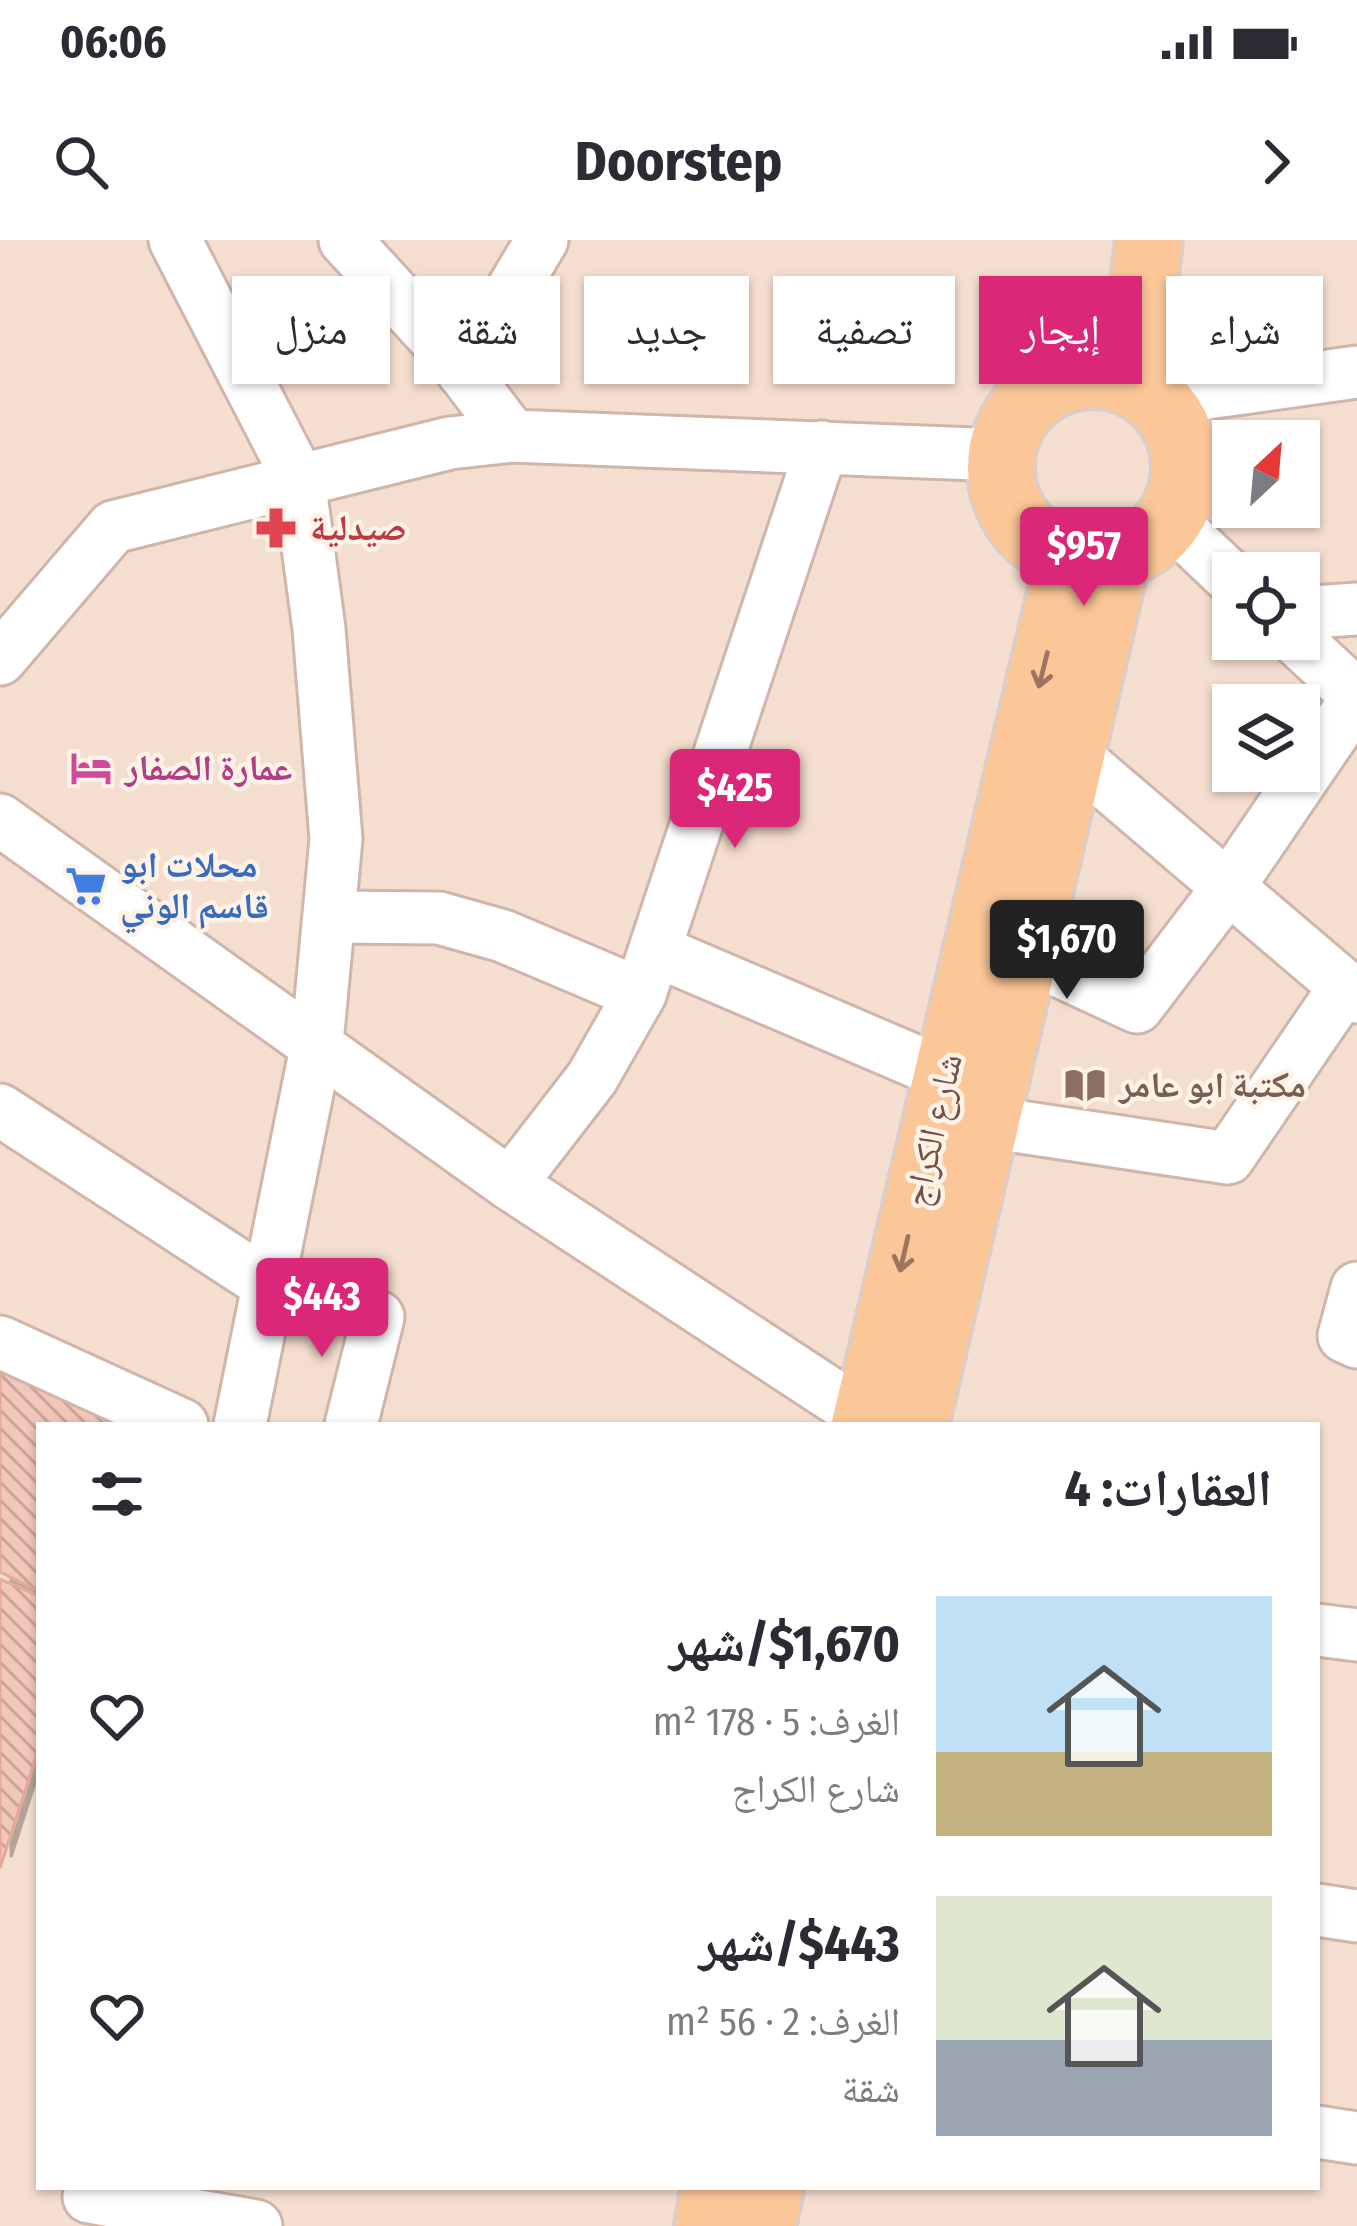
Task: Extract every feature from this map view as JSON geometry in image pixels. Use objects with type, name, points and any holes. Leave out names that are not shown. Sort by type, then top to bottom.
[{"type":"main road","points":[[1144,391],[1149,240]]},
{"type":"main road","points":[[1099,374],[1144,391],[1175,424],[1184,451],[1180,498],[1169,519],[1137,548],[1093,556],[1040,542],[1017,518],[1003,488],[1001,454],[1012,422],[1034,395],[1064,379],[1099,374]]},
{"type":"main road","name":"شارع الكراج","points":[[966,1098],[1025,955],[1071,753],[1093,556]]},
{"type":"main road","name":"شارع الكراج","points":[[883,1422],[966,1098],[1093,556]]},
{"type":"main road","points":[[708,2226],[714,2190]]},
{"type":"main road","points":[[762,2226],[769,2190]]},
{"type":"street","points":[[175,240],[299,480],[320,629],[336,839],[316,1043],[241,1422]]},
{"type":"street","points":[[345,240],[414,317]]},
{"type":"street","points":[[520,276],[542,240]]},
{"type":"street","points":[[1144,391],[1357,372]]},
{"type":"street","points":[[472,384],[512,436]]},
{"type":"street","points":[[0,659],[113,527],[450,443],[512,436],[1001,454]]},
{"type":"street","points":[[510,1184],[592,1078],[648,973],[822,447]]},
{"type":"street","points":[[1169,519],[1212,560]]},
{"type":"street","points":[[1320,612],[1357,609]]},
{"type":"street","points":[[1025,955],[1137,1006],[1227,890],[1357,697],[1318,660]]},
{"type":"street","points":[[331,916],[439,918],[648,973],[966,1098],[1228,1158],[1351,992],[1071,753]]},
{"type":"street","points":[[0,820],[510,1184],[881,1422]]},
{"type":"street","points":[[0,1110],[270,1286]]},
{"type":"street","points":[[1357,1288],[1344,1336],[1357,1342]]},
{"type":"street","points":[[352,1422],[378,1317]]},
{"type":"street","points":[[0,1342],[175,1422]]},
{"type":"street","points":[[1320,1630],[1357,1635]]},
{"type":"street","points":[[1320,1910],[1357,1916]]},
{"type":"street","points":[[1320,2132],[1357,2138]]},
{"type":"street","points":[[88,2204],[256,2226]]},
{"type":"shaded area","points":[[0,240],[1357,240],[1357,2226],[0,2226]]},
{"type":"building","points":[[0,1369],[112,1422],[36,1422],[36,1590],[0,1572]]},
{"type":"building","points":[[0,1579],[36,1595],[36,1757],[0,1868]]},
{"type":"place","name":"صيدلية","points":[[276,528]]},
{"type":"place","name":"عمارة الصفار","points":[[91,768]]},
{"type":"place","name":"محلات ابو قاسم الوني","points":[[86,886]]},
{"type":"place","name":"مكتبة ابو عامر","points":[[1085,1085]]}]
